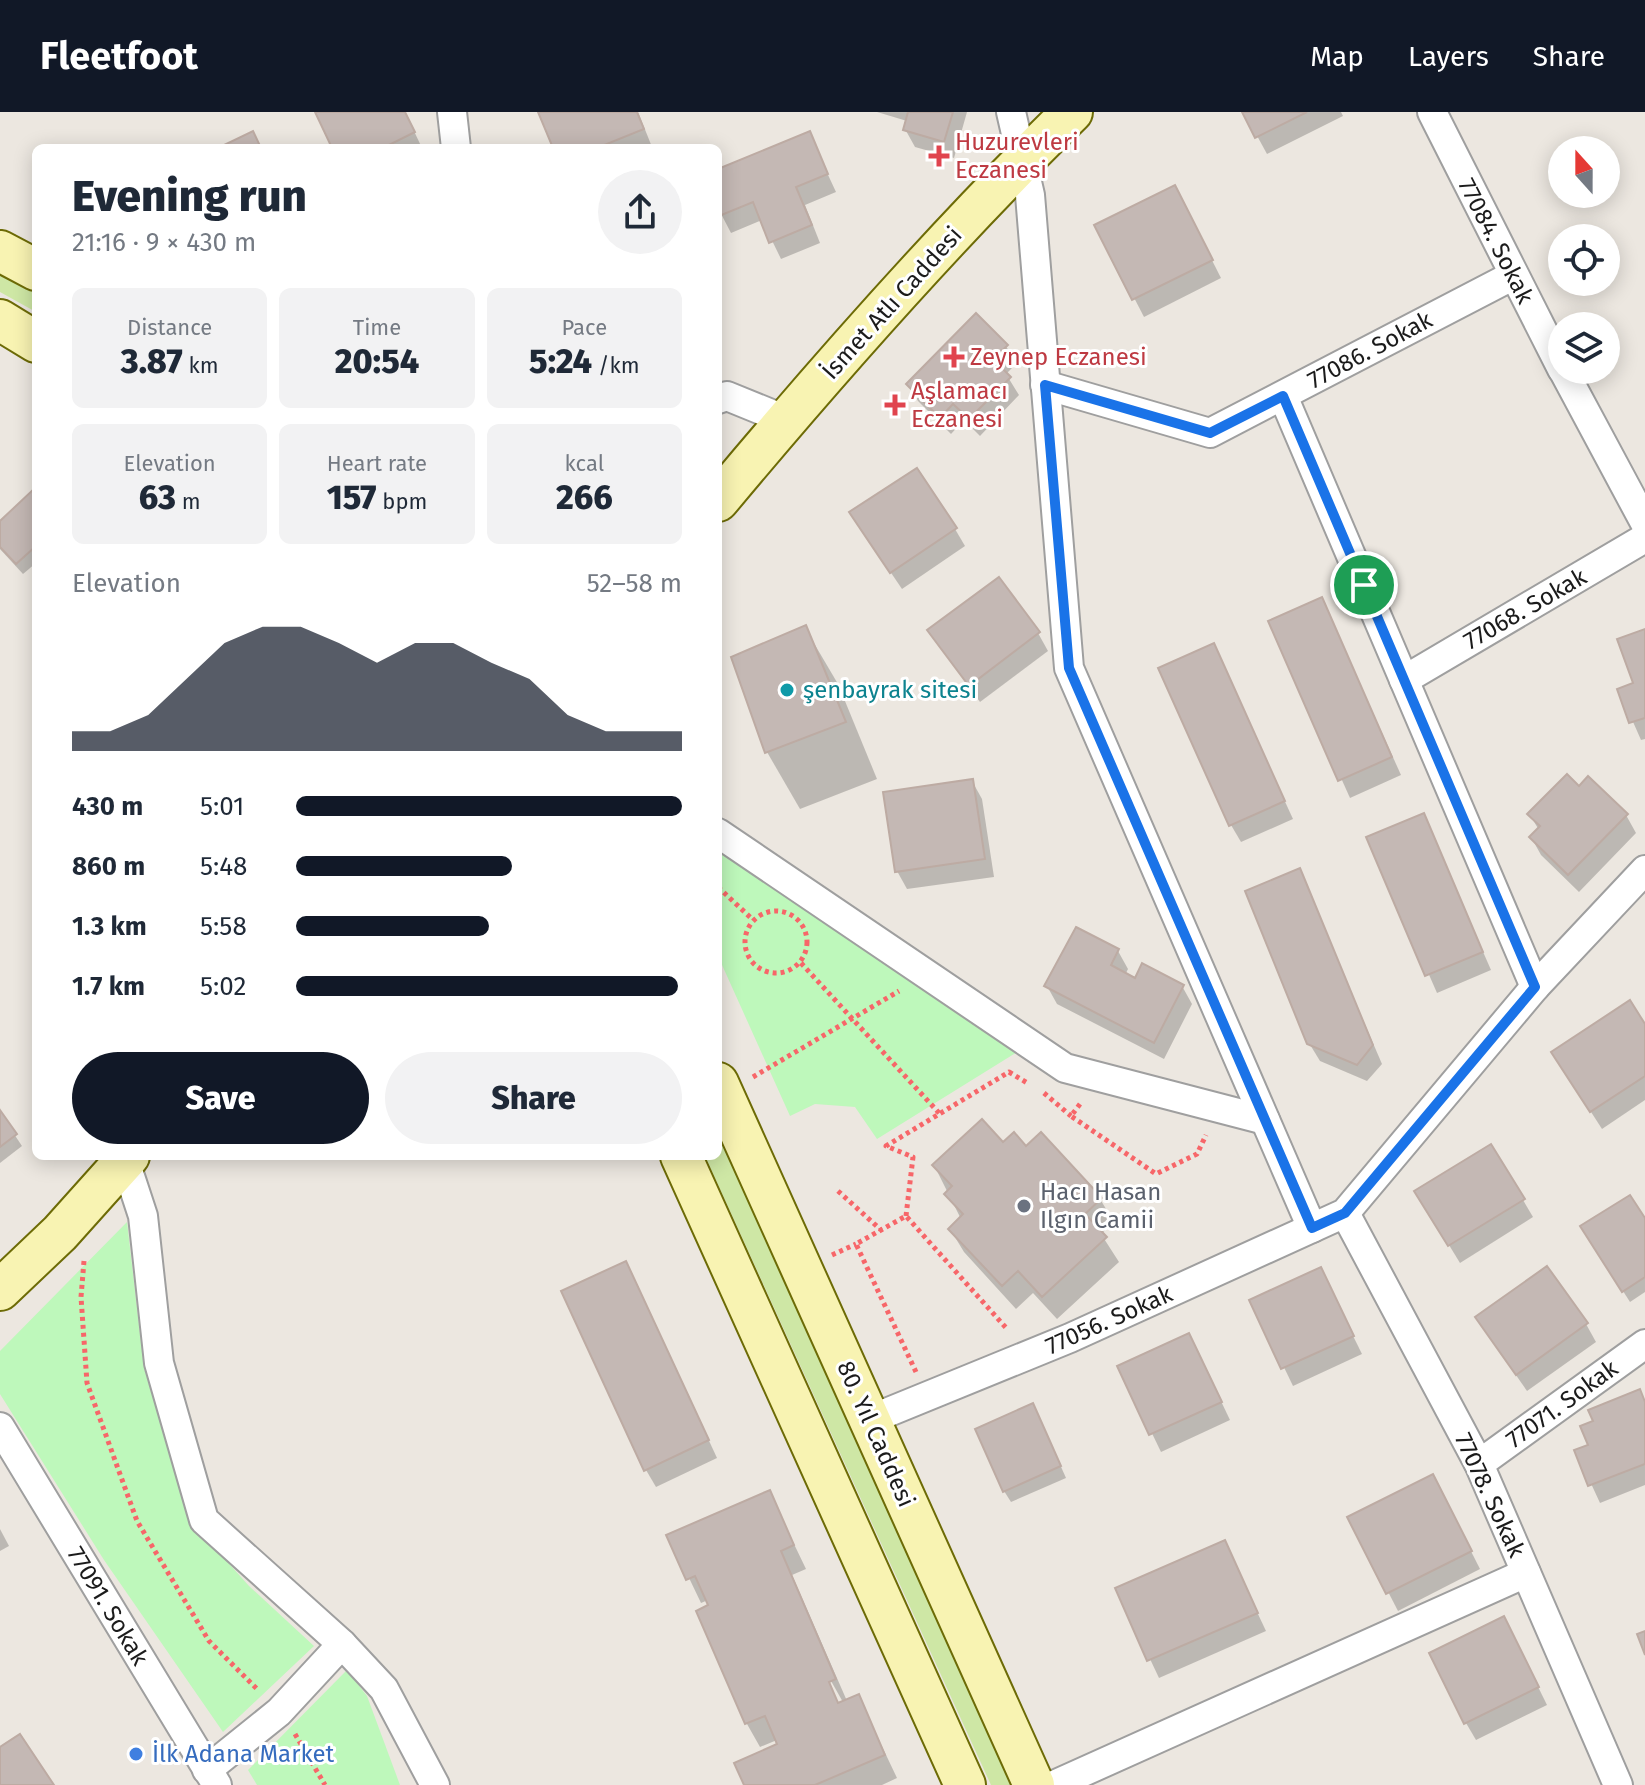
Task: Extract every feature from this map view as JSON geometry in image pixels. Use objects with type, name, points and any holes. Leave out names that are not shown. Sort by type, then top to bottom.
[{"type":"main road","name":"İsmet Atlı Caddesi","points":[[722,496],[786,420],[1022,161],[1072,112]]},
{"type":"main road","points":[[0,251],[32,268]]},
{"type":"main road","points":[[0,320],[32,340]]},
{"type":"main road","name":"80. Yıl Caddesi","points":[[729,1084],[869,1420],[1034,1785]]},
{"type":"main road","points":[[0,1290],[60,1233],[125,1160]]},
{"type":"main road","points":[[683,1160],[965,1785]]},
{"type":"street","points":[[452,112],[456,144]]},
{"type":"street","points":[[1011,112],[1030,195],[1069,668],[1312,1228]]},
{"type":"street","name":"77084. Sokak","points":[[1432,112],[1548,343]]},
{"type":"street","name":"77086. Sokak","points":[[1045,385],[1210,433],[1512,276]]},
{"type":"street","name":"77084. Sokak","points":[[1570,384],[1645,523]]},
{"type":"street","points":[[722,398],[727,396],[786,420]]},
{"type":"street","points":[[1283,396],[1535,987]]},
{"type":"street","name":"77068. Sokak","points":[[1404,680],[1645,538]]},
{"type":"street","points":[[722,836],[1065,1068],[1265,1120]]},
{"type":"street","points":[[1345,1213],[1535,987],[1645,870]]},
{"type":"street","points":[[128,1160],[143,1216],[159,1363],[204,1520],[342,1644],[384,1689],[435,1785]]},
{"type":"street","name":"77056. Sokak","points":[[869,1420],[1070,1338],[1345,1213]]},
{"type":"street","name":"77078. Sokak","points":[[1345,1213],[1479,1464],[1618,1785]]},
{"type":"street","name":"77071. Sokak","points":[[1479,1464],[1645,1344]]},
{"type":"street","name":"77091. Sokak","points":[[0,1427],[212,1777]]},
{"type":"street","points":[[1054,1785],[1526,1573]]},
{"type":"street","points":[[212,1777],[279,1712],[342,1644]]},
{"type":"path","points":[[722,891],[752,919]]},
{"type":"path","points":[[773,909],[803,922],[808,935],[801,963],[780,974],[769,973],[748,959],[748,923],[773,909]]},
{"type":"path","points":[[801,963],[940,1114]]},
{"type":"path","points":[[729,1084],[929,976]]},
{"type":"path","points":[[1008,1330],[906,1216],[913,1157],[886,1146],[1009,1072],[1041,1091],[1071,1116],[1156,1174],[1197,1154],[1207,1132]]},
{"type":"path","points":[[1071,1116],[1086,1096]]},
{"type":"path","points":[[838,1191],[881,1230]]},
{"type":"path","points":[[840,1251],[906,1216]]},
{"type":"path","points":[[60,1233],[85,1252],[81,1297],[87,1383],[137,1521],[209,1641],[279,1712],[325,1785]]},
{"type":"path","points":[[856,1244],[917,1374],[930,1367]]},
{"type":"path","points":[[995,1336],[1020,1325]]},
{"type":"green space","points":[[0,273],[32,291],[32,310],[0,292]]},
{"type":"green space","points":[[722,846],[1019,1051],[877,1139],[855,1107],[815,1104],[790,1116],[722,965]]},
{"type":"green space","points":[[722,1144],[1011,1785],[991,1785],[707,1160],[722,1160]]},
{"type":"green space","points":[[127,1222],[144,1368],[190,1520],[249,1586],[314,1646],[223,1732],[104,1560],[0,1394],[0,1351]]},
{"type":"green space","points":[[347,1670],[367,1696],[400,1785],[257,1785],[248,1770]]},
{"type":"building","points":[[315,112],[405,112],[415,132],[391,144],[330,144]]},
{"type":"building","points":[[538,112],[637,112],[644,129],[607,144],[551,144]]},
{"type":"building","points":[[908,112],[953,112],[944,142],[903,130]]},
{"type":"building","points":[[1242,112],[1307,112],[1255,138]]},
{"type":"building","points":[[253,131],[259,144],[226,144]]},
{"type":"building","points":[[810,131],[828,174],[796,187],[812,225],[769,243],[753,202],[722,215],[722,167]]},
{"type":"building","points":[[1175,185],[1213,260],[1132,300],[1094,225]]},
{"type":"building","points":[[976,313],[1008,345],[993,359],[1011,377],[969,419],[953,404],[940,418],[906,384]]},
{"type":"building","points":[[917,468],[957,528],[890,573],[849,512]]},
{"type":"building","points":[[32,491],[32,550],[16,564],[0,547],[0,521]]},
{"type":"building","points":[[999,577],[1040,632],[969,686],[927,630]]},
{"type":"building","points":[[1322,597],[1392,757],[1338,781],[1268,621]]},
{"type":"building","name":"şenbayrak sitesi","points":[[806,625],[846,722],[765,753],[731,657]]},
{"type":"building","points":[[1645,629],[1645,718],[1629,723],[1617,689],[1633,683],[1617,639]]},
{"type":"building","points":[[1214,643],[1285,801],[1229,826],[1158,668]]},
{"type":"building","points":[[1567,774],[1579,786],[1588,776],[1628,814],[1568,875],[1529,837],[1540,826],[1527,814]]},
{"type":"building","points":[[973,779],[985,859],[895,872],[883,792]]},
{"type":"building","points":[[1424,813],[1483,952],[1425,976],[1366,837]]},
{"type":"building","points":[[1300,868],[1373,1045],[1357,1065],[1307,1044],[1245,891]]},
{"type":"building","points":[[1076,927],[1119,949],[1111,965],[1135,978],[1142,963],[1184,985],[1154,1043],[1044,986]]},
{"type":"building","points":[[1630,1000],[1645,1024],[1645,1076],[1590,1112],[1551,1052]]},
{"type":"building","points":[[0,1110],[17,1134],[0,1147]]},
{"type":"building","name":"Hacı Hasan Ilgın Camii","points":[[982,1119],[1003,1142],[1014,1132],[1026,1146],[1041,1132],[1102,1198],[1085,1214],[1107,1237],[1042,1297],[1018,1271],[1002,1286],[948,1229],[963,1214],[944,1194],[952,1186],[932,1165]]},
{"type":"building","points":[[1491,1144],[1525,1199],[1448,1246],[1414,1191]]},
{"type":"building","points":[[1630,1195],[1645,1218],[1645,1277],[1622,1292],[1580,1226]]},
{"type":"building","points":[[626,1261],[709,1440],[644,1471],[561,1291]]},
{"type":"building","points":[[1547,1266],[1588,1323],[1516,1375],[1475,1317]]},
{"type":"building","points":[[1321,1267],[1354,1336],[1281,1369],[1249,1300]]},
{"type":"building","points":[[1189,1333],[1222,1402],[1149,1435],[1117,1366]]},
{"type":"building","points":[[1640,1389],[1645,1402],[1645,1464],[1588,1486],[1574,1450],[1588,1445],[1580,1426],[1593,1421],[1588,1410]]},
{"type":"building","points":[[1033,1403],[1061,1466],[1003,1492],[975,1429]]},
{"type":"building","points":[[1433,1474],[1472,1551],[1386,1594],[1347,1517]]},
{"type":"building","points":[[770,1490],[794,1545],[781,1551],[836,1679],[829,1682],[838,1703],[859,1694],[885,1755],[815,1785],[744,1785],[734,1763],[777,1744],[765,1716],[745,1724],[696,1611],[708,1605],[695,1576],[686,1580],[666,1535]]},
{"type":"building","points":[[1225,1540],[1258,1613],[1147,1661],[1115,1588]]},
{"type":"building","points":[[1504,1616],[1539,1687],[1464,1724],[1429,1653]]},
{"type":"building","points":[[1645,1631],[1645,1655],[1637,1634]]},
{"type":"building","points":[[20,1734],[54,1785],[0,1785],[0,1747]]},
{"type":"place","name":"Huzurevleri Eczanesi","points":[[939,156]]},
{"type":"place","name":"Zeynep Eczanesi","points":[[954,357]]},
{"type":"place","name":"Aşlamacı Eczanesi","points":[[895,405]]},
{"type":"place","name":"şenbayrak sitesi","points":[[787,690]]},
{"type":"place","name":"Hacı Hasan Ilgın Camii","points":[[1024,1206]]},
{"type":"place","name":"İlk Adana Market","points":[[136,1754]]},
{"type":"route","points":[[1045,385],[1210,433],[1283,396],[1364,585],[1535,987],[1345,1213],[1312,1228],[1069,668],[1045,385]]}]
